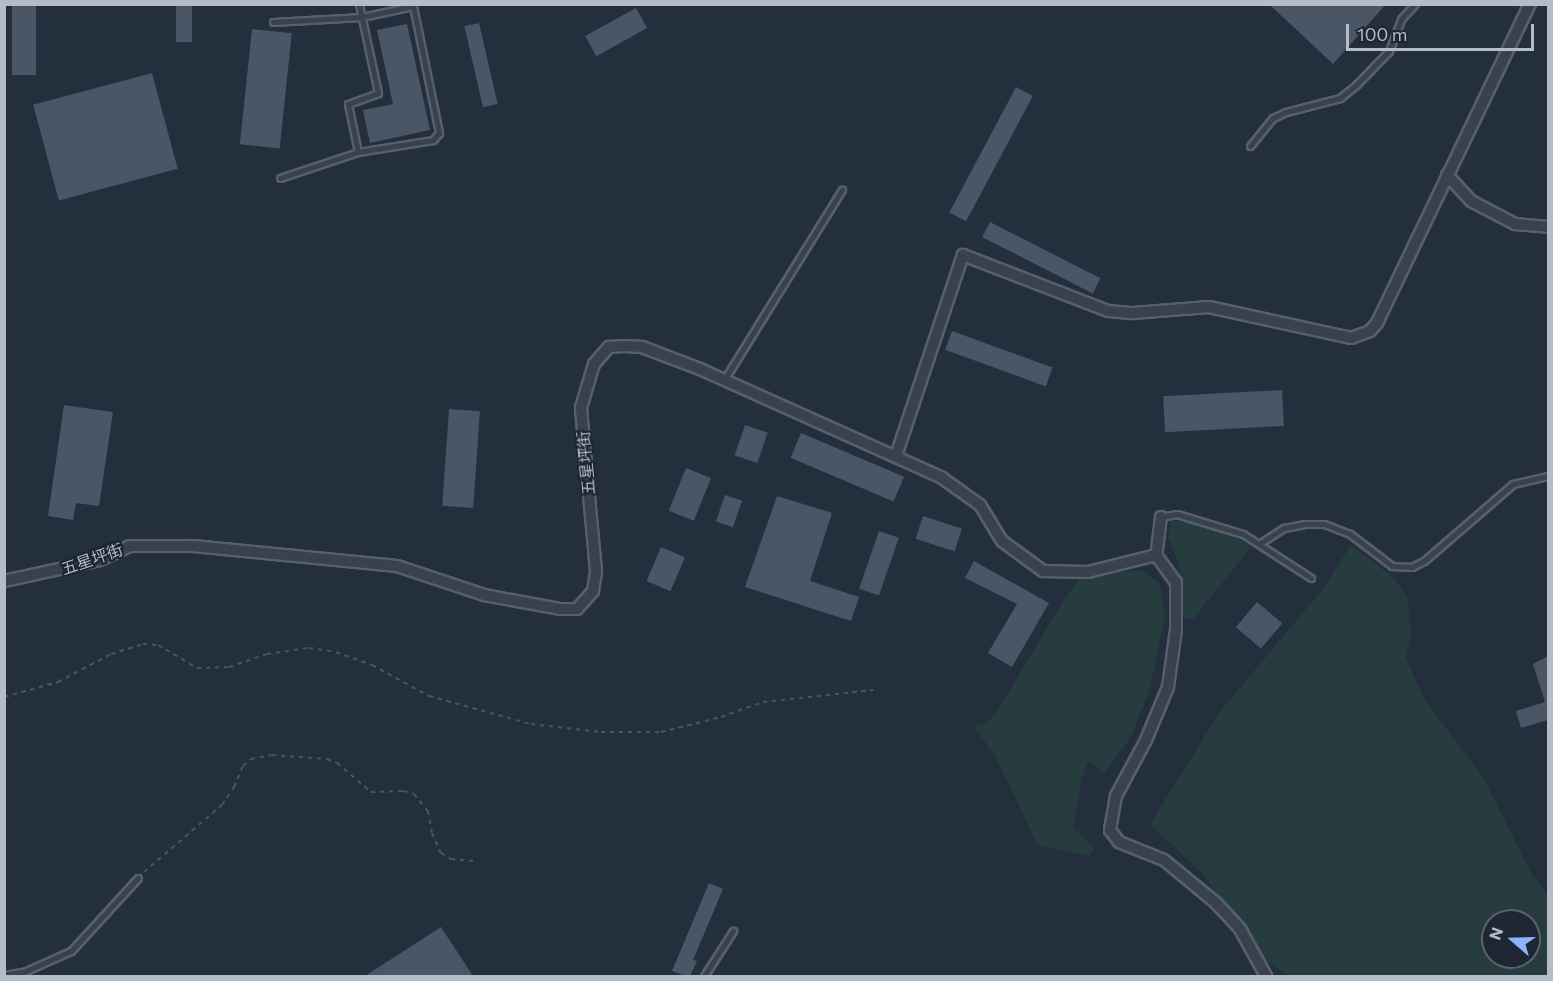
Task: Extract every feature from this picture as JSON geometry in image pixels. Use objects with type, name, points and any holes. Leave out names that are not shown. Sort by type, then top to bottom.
[{"type":"street","points":[[896,456],[963,255],[1108,311],[1133,313],[1209,307],[1351,338],[1361,336],[1377,323],[1530,4]]},
{"type":"street","points":[[1447,175],[1471,201],[1515,224],[1548,226]]},
{"type":"street","name":"五星坪街","points":[[4,581],[100,560],[130,546],[193,546],[397,566],[484,595],[560,609],[577,609],[593,591],[596,571],[581,408],[594,364],[609,347],[642,347],[724,380],[942,478],[980,505],[1002,541],[1043,571],[1088,572],[1156,555]]},
{"type":"street","points":[[1161,517],[1156,555],[1176,583],[1176,630],[1168,687],[1146,740],[1116,796],[1110,830],[1119,842],[1164,861],[1216,903],[1240,929],[1266,976]]},
{"type":"lane","points":[[358,152],[348,104],[378,93],[359,4]]},
{"type":"lane","points":[[1250,146],[1273,118],[1286,112],[1340,98],[1357,84],[1389,51],[1401,19],[1415,4]]},
{"type":"lane","points":[[273,22],[362,17],[413,6],[439,133],[433,140],[358,152],[280,178]]},
{"type":"lane","points":[[724,380],[842,190]]},
{"type":"lane","points":[[1259,544],[1284,528],[1304,524],[1324,524],[1350,534],[1392,566],[1412,567],[1425,561],[1513,484],[1548,476]]},
{"type":"lane","points":[[1161,517],[1177,514],[1243,534],[1311,578]]},
{"type":"lane","points":[[4,975],[26,971],[71,951],[138,878]]},
{"type":"lane","points":[[704,976],[733,931]]},
{"type":"path","points":[[4,697],[58,682],[111,654],[143,644],[158,645],[197,668],[229,666],[267,654],[309,648],[336,652],[372,665],[429,696],[531,724],[601,732],[661,732],[721,717],[763,702],[873,690]]},
{"type":"path","points":[[138,878],[222,805],[234,787],[243,766],[251,759],[273,754],[327,759],[337,763],[370,792],[404,790],[414,794],[428,811],[432,833],[441,853],[451,858],[473,861]]},
{"type":"green space","points":[[1171,521],[1183,521],[1220,532],[1241,540],[1250,548],[1193,619],[1185,619],[1182,613],[1179,564],[1168,537]]},
{"type":"green space","points":[[1351,545],[1396,580],[1407,597],[1411,633],[1406,658],[1424,699],[1483,777],[1531,873],[1548,895],[1548,976],[1289,976],[1252,951],[1205,876],[1150,824],[1222,709],[1322,590]]},
{"type":"green space","points":[[1143,571],[1160,584],[1165,618],[1149,691],[1131,737],[1104,773],[1088,760],[1081,781],[1073,828],[1094,848],[1089,856],[1038,845],[995,756],[974,726],[988,722],[996,713],[1065,598],[1081,577]]},
{"type":"building","points":[[12,4],[36,4],[36,75],[12,75]]},
{"type":"building","points":[[176,4],[192,4],[192,42],[176,42]]},
{"type":"building","points":[[1269,4],[1386,4],[1333,64]]},
{"type":"building","points":[[636,8],[647,28],[596,56],[585,36]]},
{"type":"building","points":[[479,23],[498,104],[483,107],[464,26]]},
{"type":"building","points":[[407,24],[430,130],[370,143],[363,110],[393,104],[377,30]]},
{"type":"building","points":[[252,29],[292,33],[280,149],[240,144]]},
{"type":"building","points":[[152,73],[178,169],[59,200],[33,105]]},
{"type":"building","points":[[1016,87],[1033,96],[966,221],[949,212]]},
{"type":"building","points":[[990,222],[1100,278],[1093,293],[982,237]]},
{"type":"building","points":[[952,331],[1053,368],[1046,386],[945,350]]},
{"type":"building","points":[[1282,390],[1284,426],[1165,432],[1163,396]]},
{"type":"building","points":[[64,405],[113,412],[99,506],[76,503],[73,520],[48,516]]},
{"type":"building","points":[[449,409],[480,411],[473,508],[442,506]]},
{"type":"building","points":[[745,425],[768,433],[757,463],[735,455]]},
{"type":"building","points":[[801,433],[904,477],[894,502],[790,458]]},
{"type":"building","points":[[686,468],[711,478],[694,521],[669,511]]},
{"type":"building","points":[[725,495],[742,501],[733,527],[716,521]]},
{"type":"building","points":[[777,496],[832,513],[810,581],[859,597],[851,621],[745,587]]},
{"type":"building","points":[[923,516],[962,529],[955,551],[916,539]]},
{"type":"building","points":[[879,531],[899,538],[879,596],[859,589]]},
{"type":"building","points":[[661,547],[685,557],[670,591],[647,581]]},
{"type":"building","points":[[974,561],[1049,603],[1012,667],[988,653],[1017,604],[965,578]]},
{"type":"building","points":[[1257,602],[1282,623],[1261,648],[1236,627]]},
{"type":"building","points":[[1548,656],[1548,720],[1521,728],[1516,711],[1545,702],[1533,664]]},
{"type":"building","points":[[709,883],[723,889],[693,960],[697,961],[690,976],[685,976],[672,971]]},
{"type":"building","points":[[441,927],[473,976],[365,976]]}]
